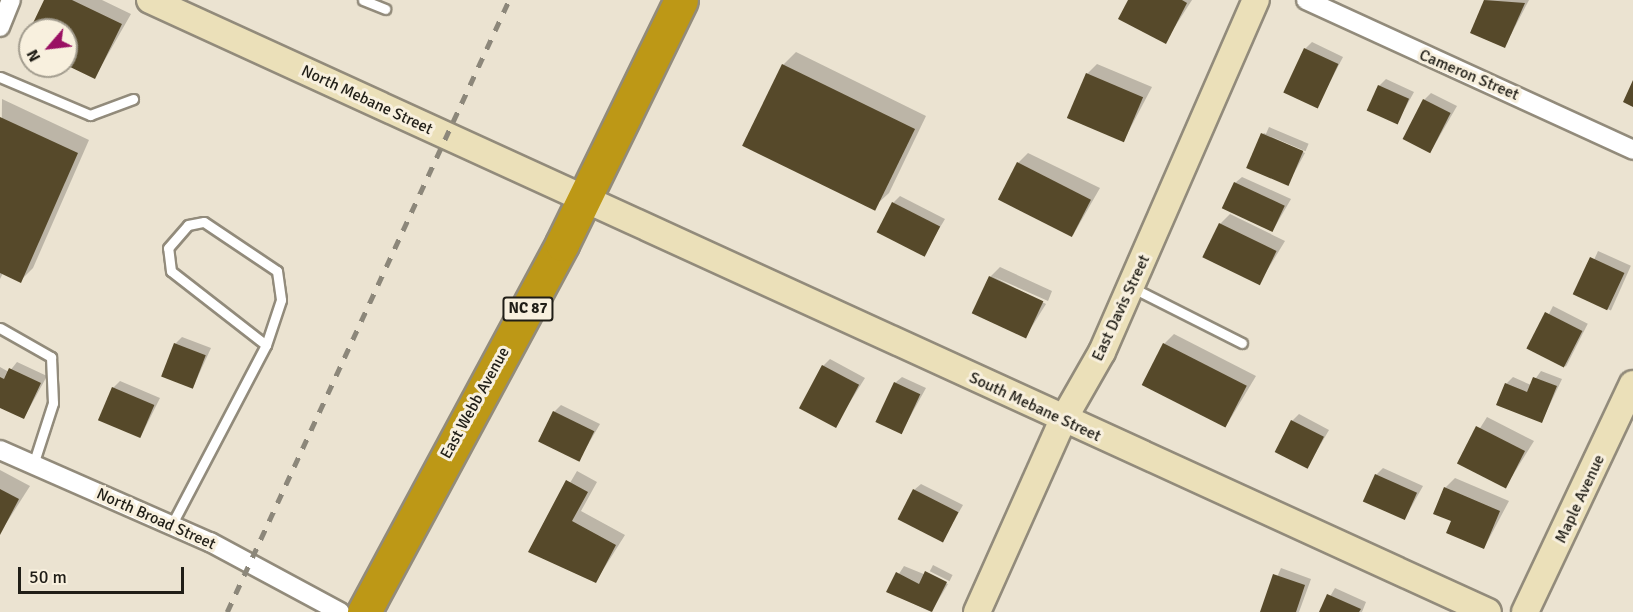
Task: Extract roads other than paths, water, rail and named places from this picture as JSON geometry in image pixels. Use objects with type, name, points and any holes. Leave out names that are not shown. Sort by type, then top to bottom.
[{"type":"highway","name":"East Webb Avenue","points":[[364,612],[583,201],[681,0]]},
{"type":"street","points":[[0,27],[11,0]]},
{"type":"street","name":"North Mebane Street","points":[[150,0],[583,201]]},
{"type":"street","name":"East Davis Street","points":[[976,612],[1063,420],[1131,287],[1256,0]]},
{"type":"street","name":"Cameron Street","points":[[1305,0],[1633,150]]},
{"type":"street","name":"South Mebane Street","points":[[583,201],[1488,612]]},
{"type":"street","name":"Maple Avenue","points":[[1525,612],[1633,384]]},
{"type":"street","name":"North Broad Street","points":[[0,450],[172,524],[340,612]]},
{"type":"lane","points":[[363,0],[385,9]]},
{"type":"lane","points":[[0,77],[90,115],[133,99]]},
{"type":"lane","points":[[172,524],[266,345],[281,300],[277,271],[204,222],[188,225],[168,248],[171,270],[266,345]]},
{"type":"lane","points":[[1131,287],[1242,344]]},
{"type":"lane","points":[[0,328],[51,357],[53,403],[33,465]]},
{"type":"railway","points":[[227,612],[509,0]]}]
